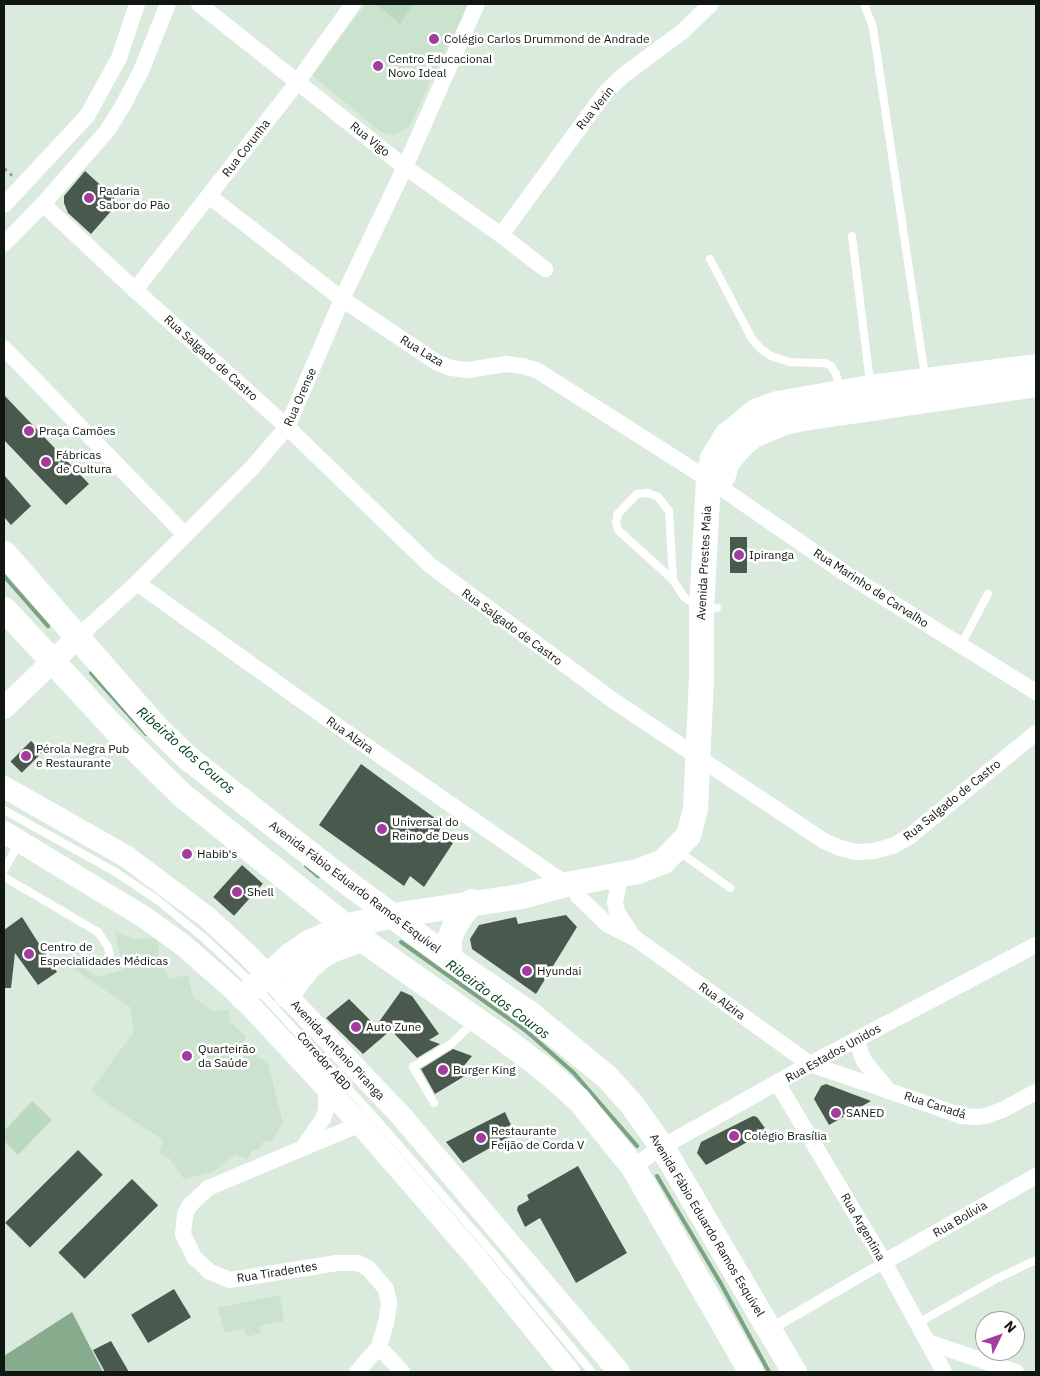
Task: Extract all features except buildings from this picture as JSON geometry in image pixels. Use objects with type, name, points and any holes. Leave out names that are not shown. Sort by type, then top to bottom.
[{"type":"main road","name":"Avenida Prestes Maia","points":[[577,887],[618,888],[664,877],[682,854],[703,837],[708,821],[704,761],[714,483],[712,458],[726,435],[757,410],[777,402],[870,387],[1036,366]]},
{"type":"main road","name":"Avenida Prestes Maia","points":[[714,483],[726,463],[739,447],[753,435],[784,422],[1036,384]]},
{"type":"main road","name":"Avenida Fábio Eduardo Ramos Esquível","points":[[4,553],[154,724],[188,758],[245,804],[449,958],[528,1012],[575,1048],[606,1077],[625,1098],[662,1147],[794,1372]]},
{"type":"main road","points":[[4,609],[130,744],[182,795],[363,940],[544,1069],[568,1090],[633,1167],[751,1372]]},
{"type":"main road","name":"Rua Orense","points":[[4,707],[78,637]]},
{"type":"main road","name":"Avenida Antônio Piranga","points":[[4,788],[99,840],[167,885],[207,917],[326,1087],[368,1121],[569,1372]]},
{"type":"main road","name":"Avenida Antônio Piranga","points":[[12,837],[144,917],[183,945],[255,986],[286,995],[403,1118],[619,1372]]},
{"type":"main road","name":"Avenida Prestes Maia","points":[[255,986],[309,942],[363,940],[392,915],[471,901],[521,896],[541,901],[577,887],[652,866],[682,854]]},
{"type":"main road","points":[[449,958],[449,938],[455,924],[471,901]]},
{"type":"main road","points":[[286,995],[318,957],[346,943],[363,940],[381,933],[392,915]]},
{"type":"main road","points":[[368,1121],[386,1117],[400,1125],[438,1160]]},
{"type":"street","points":[[4,205],[87,116],[119,58],[137,4]]},
{"type":"street","points":[[4,244],[43,204],[107,130],[141,71],[168,4]]},
{"type":"street","name":"Rua Vigo","points":[[199,4],[405,167],[501,235],[545,270]]},
{"type":"street","name":"Rua Corunha","points":[[135,290],[298,81],[353,4]]},
{"type":"street","name":"Rua Orense","points":[[78,637],[137,583],[252,468],[288,427],[342,299],[405,167],[477,4]]},
{"type":"street","name":"Rua Verin","points":[[501,235],[605,93],[625,74],[682,32],[707,5]]},
{"type":"street","name":"Rua Laza","points":[[209,196],[342,299],[443,365],[468,370],[506,364],[538,371],[714,483]]},
{"type":"street","name":"Rua Salgado de Castro","points":[[43,204],[135,290],[288,427],[431,566],[592,686],[824,841],[856,852],[874,851],[893,846],[910,836],[1036,733]]},
{"type":"street","points":[[4,348],[185,535]]},
{"type":"street","name":"Rua Marinho de Carvalho","points":[[714,483],[843,572],[1036,692]]},
{"type":"street","name":"Rua Alzira","points":[[137,583],[336,726],[577,887],[607,924],[635,938],[810,1064]]},
{"type":"street","name":"Rua Alzira","points":[[618,888],[615,902],[616,912],[635,938]]},
{"type":"street","name":"Rua Estados Unidos","points":[[633,1167],[662,1147],[778,1084],[810,1064],[1036,945]]},
{"type":"street","name":"Rua Canadá","points":[[856,1040],[868,1067],[888,1089]]},
{"type":"street","name":"Rua Canadá","points":[[810,1064],[888,1089],[962,1116],[986,1116],[1002,1110],[1036,1092]]},
{"type":"street","name":"Rua Argentina","points":[[778,1084],[884,1262],[944,1372]]},
{"type":"street","points":[[302,1148],[323,1119],[326,1110],[326,1087]]},
{"type":"street","name":"Rua Tiradentes","points":[[357,1372],[379,1347],[386,1323],[388,1303],[386,1289],[368,1268],[358,1263],[337,1263],[230,1280],[210,1272],[194,1257],[183,1234],[186,1214],[190,1206],[208,1188],[368,1121]]},
{"type":"street","name":"Rua Bolívia","points":[[884,1262],[1036,1176]]},
{"type":"street","points":[[769,1329],[884,1262]]},
{"type":"street","points":[[928,1342],[1008,1371]]},
{"type":"street","points":[[379,1347],[402,1372]]},
{"type":"lane","points":[[864,4],[873,28],[926,380]]},
{"type":"lane","points":[[852,236],[870,387]]},
{"type":"lane","points":[[710,259],[752,339],[761,349],[771,356],[790,362],[831,366],[836,374],[840,392]]},
{"type":"lane","points":[[673,580],[670,511],[658,497],[648,493],[637,494],[618,514],[616,523],[618,530],[673,580],[684,597],[709,608]]},
{"type":"lane","points":[[960,645],[988,594]]},
{"type":"lane","name":"Corredor ABD","points":[[4,810],[89,856],[156,898],[204,938],[255,986],[368,1121],[486,1245],[592,1372]]},
{"type":"lane","points":[[4,870],[12,837]]},
{"type":"lane","points":[[682,854],[730,888]]},
{"type":"lane","points":[[4,877],[98,932],[108,947],[110,958]]},
{"type":"lane","points":[[434,1103],[413,1068],[451,1044],[476,1020]]},
{"type":"lane","points":[[918,1323],[994,1280],[1036,1260]]},
{"type":"shaded area","name":"Centro Educacional Novo Ideal","points":[[366,4],[467,4],[461,21],[441,57],[410,126],[395,135],[379,131],[312,75]]},
{"type":"shaded area","points":[[376,4],[414,4],[400,24]]},
{"type":"shaded area","name":"Quarteirão da Saúde","points":[[115,932],[136,939],[158,938],[159,959],[164,966],[168,979],[188,975],[193,997],[214,1012],[229,1009],[230,1022],[246,1036],[244,1042],[247,1049],[268,1063],[283,1123],[272,1140],[263,1142],[259,1149],[252,1151],[247,1160],[236,1154],[214,1171],[184,1179],[168,1157],[159,1153],[163,1140],[111,1106],[91,1090],[134,1032],[130,1007],[65,963],[65,956],[98,977],[123,970]]},
{"type":"shaded area","points":[[32,1101],[52,1120],[18,1155],[4,1141],[4,1131]]},
{"type":"shaded area","points":[[280,1295],[284,1321],[259,1326],[261,1333],[247,1337],[244,1329],[225,1333],[218,1308]]},
{"type":"shaded area","points":[[72,1312],[103,1372],[4,1372],[4,1356]]},
{"type":"waterway","points":[[4,576],[48,626]]},
{"type":"waterway","name":"Ribeirão dos Couros","points":[[91,673],[146,734]]},
{"type":"waterway","name":"Ribeirão dos Couros","points":[[306,866],[318,876]]},
{"type":"waterway","name":"Ribeirão dos Couros","points":[[401,942],[525,1030],[573,1072],[637,1146]]},
{"type":"waterway","name":"Ribeirão dos Couros","points":[[657,1176],[720,1282],[769,1372]]},
{"type":"place","name":"Colégio Carlos Drummond de Andrade","points":[[434,39]]},
{"type":"place","name":"Centro Educacional Novo Ideal","points":[[378,66]]},
{"type":"place","name":"Padaria Sabor do Pão","points":[[89,198]]},
{"type":"place","name":"Praça Camões","points":[[29,431]]},
{"type":"place","name":"Fábricas de Cultura","points":[[46,462]]},
{"type":"place","name":"Ipiranga","points":[[739,555]]},
{"type":"place","name":"Pérola Negra Pub e Restaurante","points":[[26,756]]},
{"type":"place","name":"Universal do Reino de Deus","points":[[382,829]]},
{"type":"place","name":"Habib's","points":[[187,854]]},
{"type":"place","name":"Shell","points":[[237,892]]},
{"type":"place","name":"Centro de Especialidades Médicas","points":[[29,954]]},
{"type":"place","name":"Hyundai","points":[[527,971]]},
{"type":"place","name":"Auto Zune","points":[[356,1027]]},
{"type":"place","name":"Quarteirão da Saúde","points":[[187,1056]]},
{"type":"place","name":"Burger King","points":[[443,1070]]},
{"type":"place","name":"SANED","points":[[836,1113]]},
{"type":"place","name":"Colégio Brasília","points":[[734,1136]]},
{"type":"place","name":"Restaurante Feijão de Corda V","points":[[481,1138]]}]
